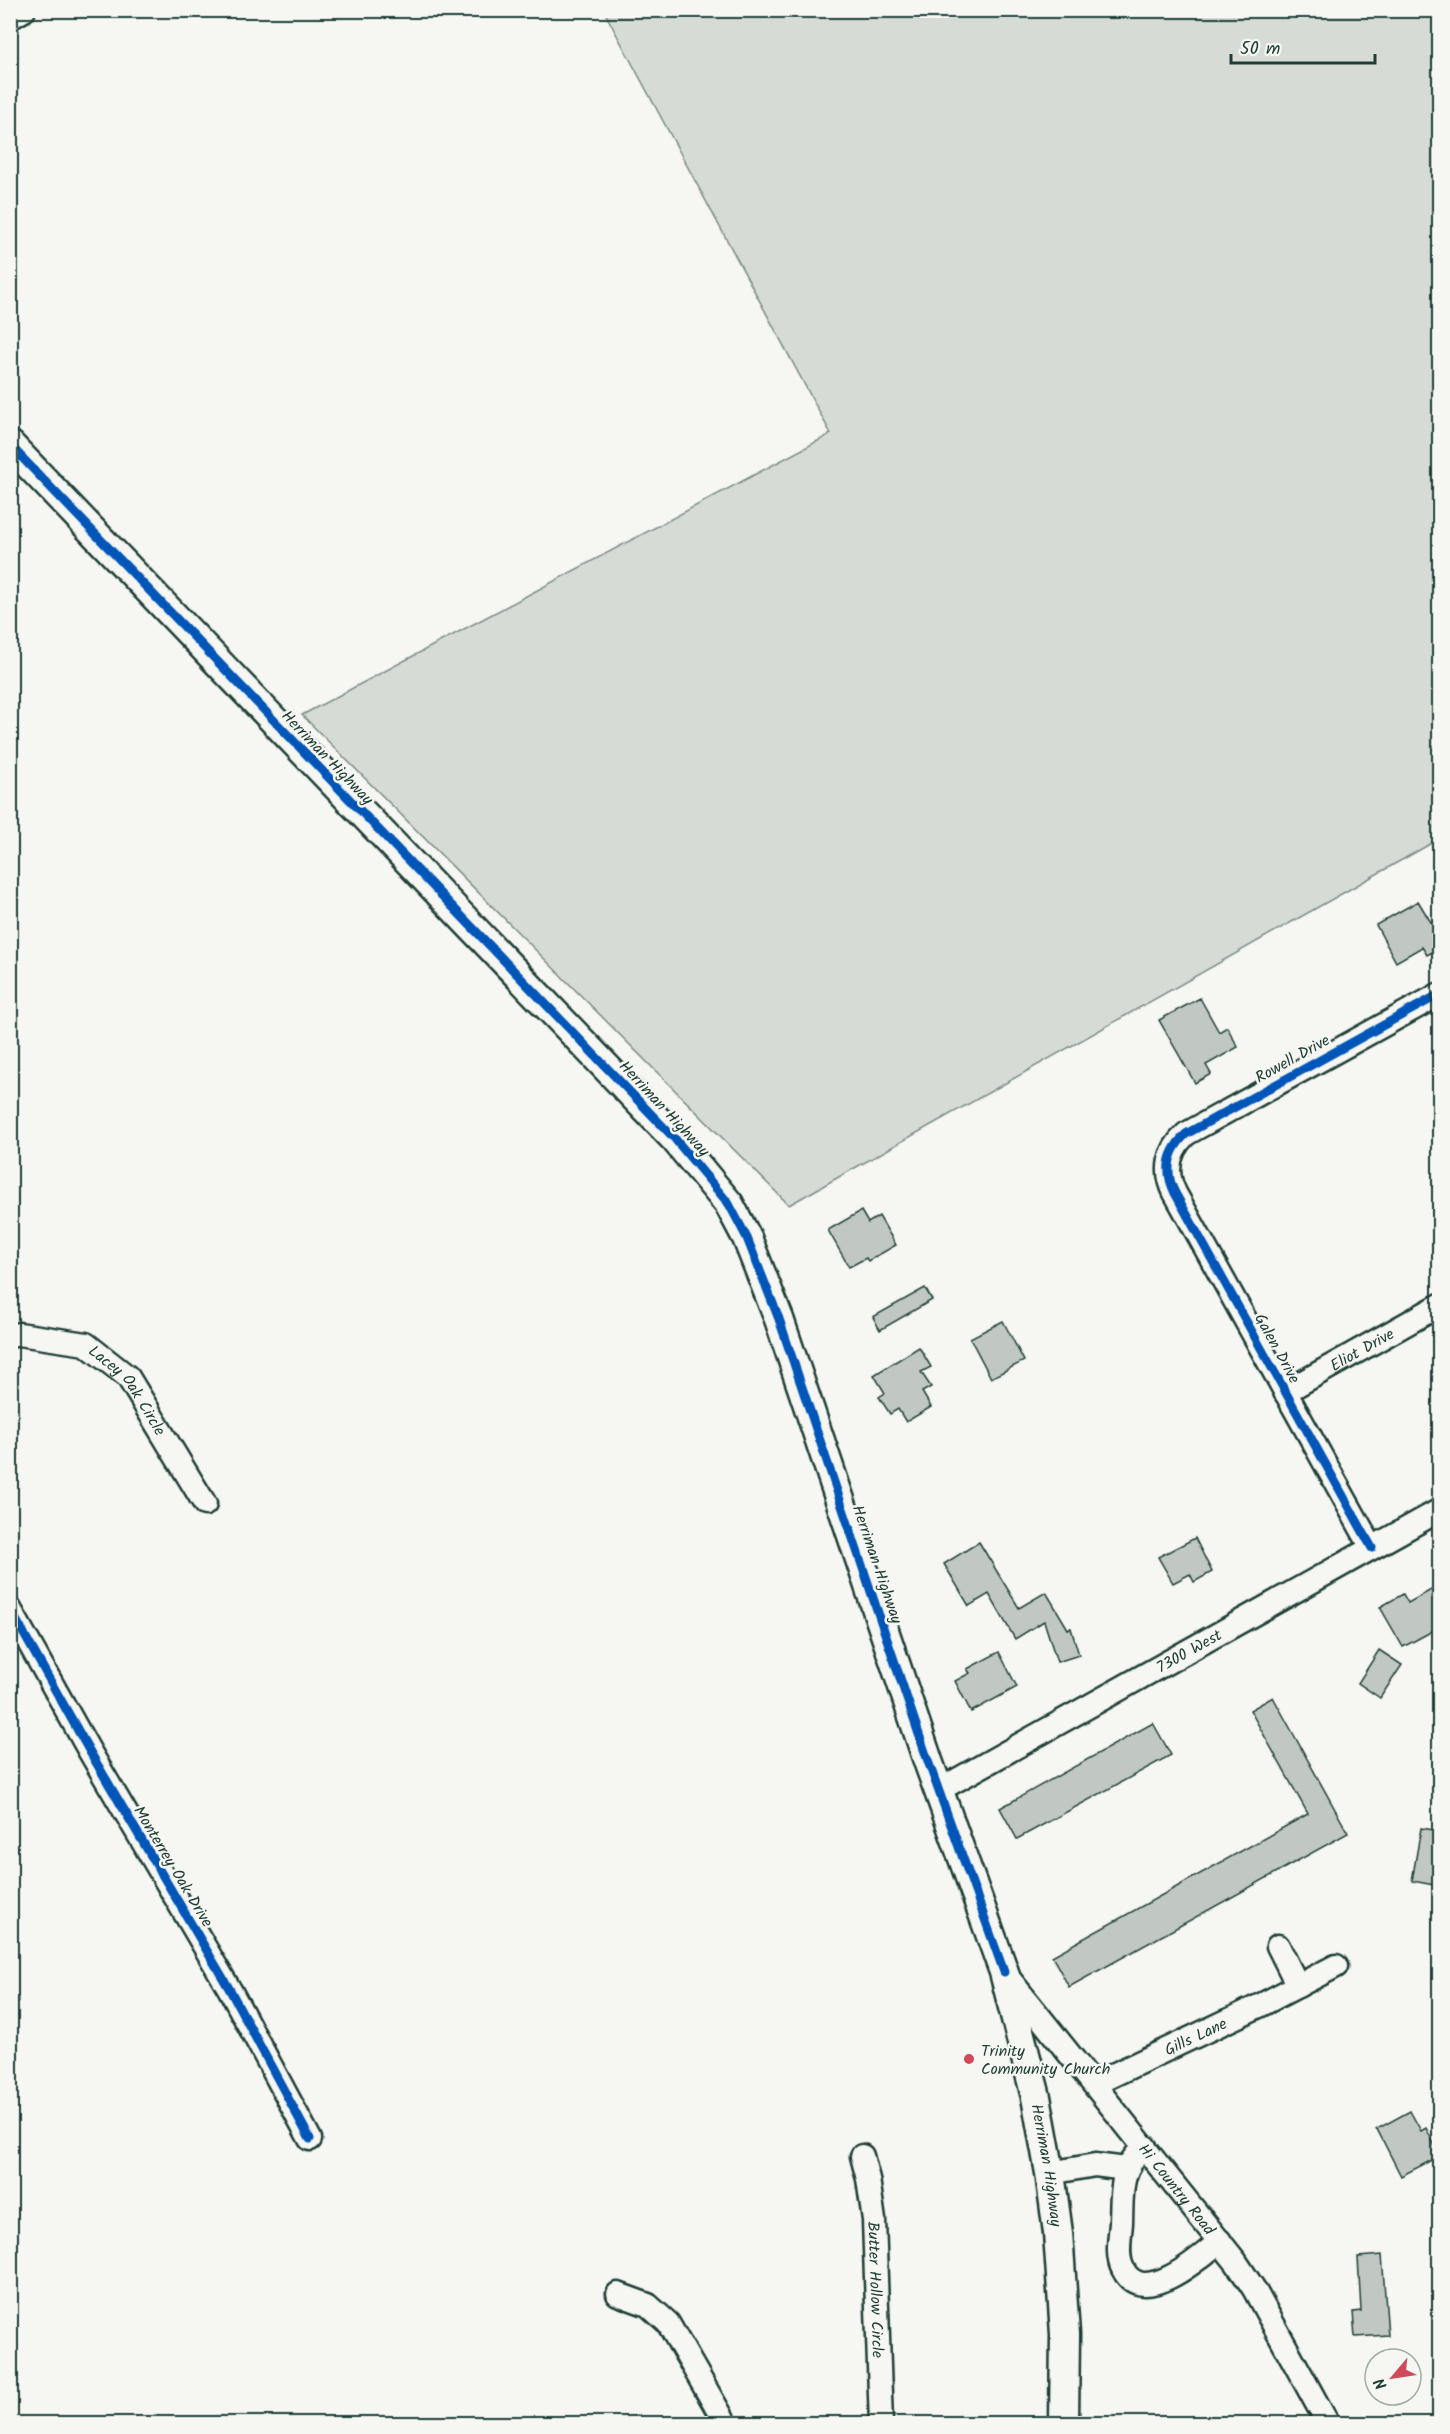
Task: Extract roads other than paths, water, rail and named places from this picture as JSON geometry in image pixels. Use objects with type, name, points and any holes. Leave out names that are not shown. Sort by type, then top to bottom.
[{"type":"main road","name":"Herriman Highway","points":[[10,445],[667,1131],[729,1204],[747,1238],[779,1319],[939,1790],[1004,1972],[1029,2066],[1050,2173],[1063,2291],[1064,2424]]},
{"type":"street","points":[[10,18],[24,10]]},
{"type":"street","name":"Rowell Drive","points":[[1169,1159],[1179,1141],[1186,1134],[1440,994]]},
{"type":"street","name":"Galen Drive","points":[[1169,1159],[1171,1185],[1372,1548]]},
{"type":"street","name":"Eliot Drive","points":[[1285,1392],[1440,1305]]},
{"type":"street","name":"Lacey Oak Circle","points":[[10,1336],[19,1334],[86,1344],[128,1377],[205,1504]]},
{"type":"street","name":"7300 West","points":[[939,1790],[1440,1510]]},
{"type":"street","name":"Monterrey Oak Drive","points":[[10,1609],[90,1752],[230,1990],[310,2139]]},
{"type":"street","points":[[1278,1947],[1298,1986]]},
{"type":"street","name":"Gills Lane","points":[[1094,2084],[1336,1966]]},
{"type":"street","name":"Hi Country Road","points":[[1004,1972],[1220,2241],[1254,2289],[1328,2424]]},
{"type":"street","points":[[1144,2147],[1130,2160],[1122,2184],[1120,2252],[1122,2269],[1132,2280],[1145,2285],[1160,2283],[1199,2258],[1220,2241]]},
{"type":"street","name":"Butter Hollow Circle","points":[[862,2156],[874,2220],[881,2424]]},
{"type":"street","points":[[1050,2173],[1095,2165],[1126,2169]]},
{"type":"street","points":[[618,2294],[648,2305],[668,2323],[726,2424]]},
{"type":"place","name":"Trinity Community Church","points":[[969,2059]]}]
